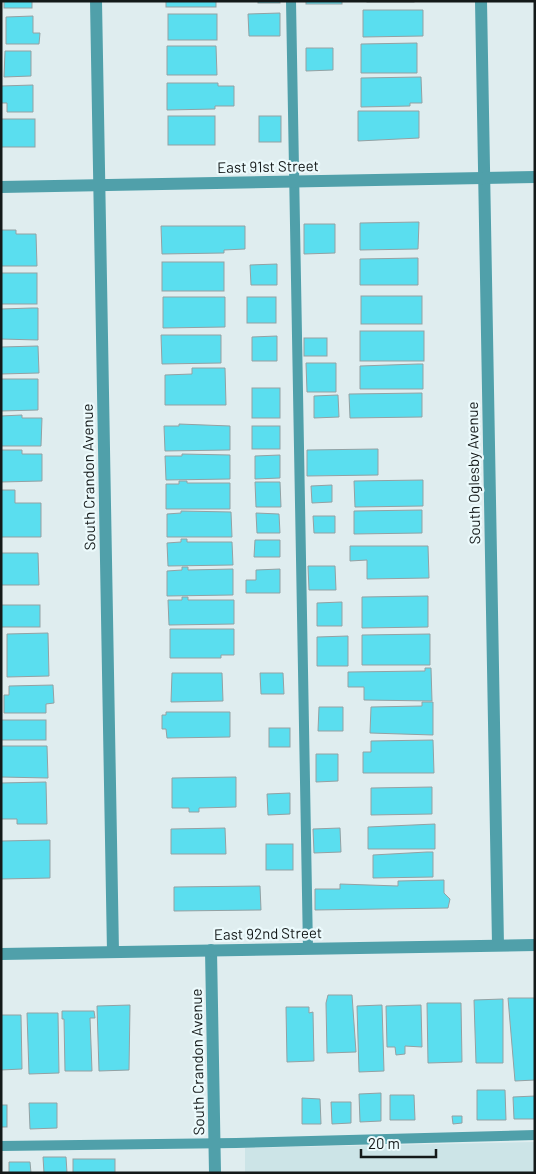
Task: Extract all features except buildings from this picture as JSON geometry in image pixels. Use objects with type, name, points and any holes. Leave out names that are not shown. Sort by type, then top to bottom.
[{"type":"street","name":"South Crandon Avenue","points":[[96,1],[113,952]]},
{"type":"street","name":"South Oglesby Avenue","points":[[481,1],[498,945]]},
{"type":"street","name":"East 91st Street","points":[[1,187],[535,177]]},
{"type":"street","name":"East 92nd Street","points":[[1,954],[535,944]]},
{"type":"street","name":"South Crandon Avenue","points":[[211,950],[215,1173]]},
{"type":"lane","points":[[291,1],[308,948]]},
{"type":"lane","points":[[1,1146],[214,1144],[535,1135]]},
{"type":"shaded area","points":[[535,1142],[535,1173],[245,1173],[245,1148]]}]
